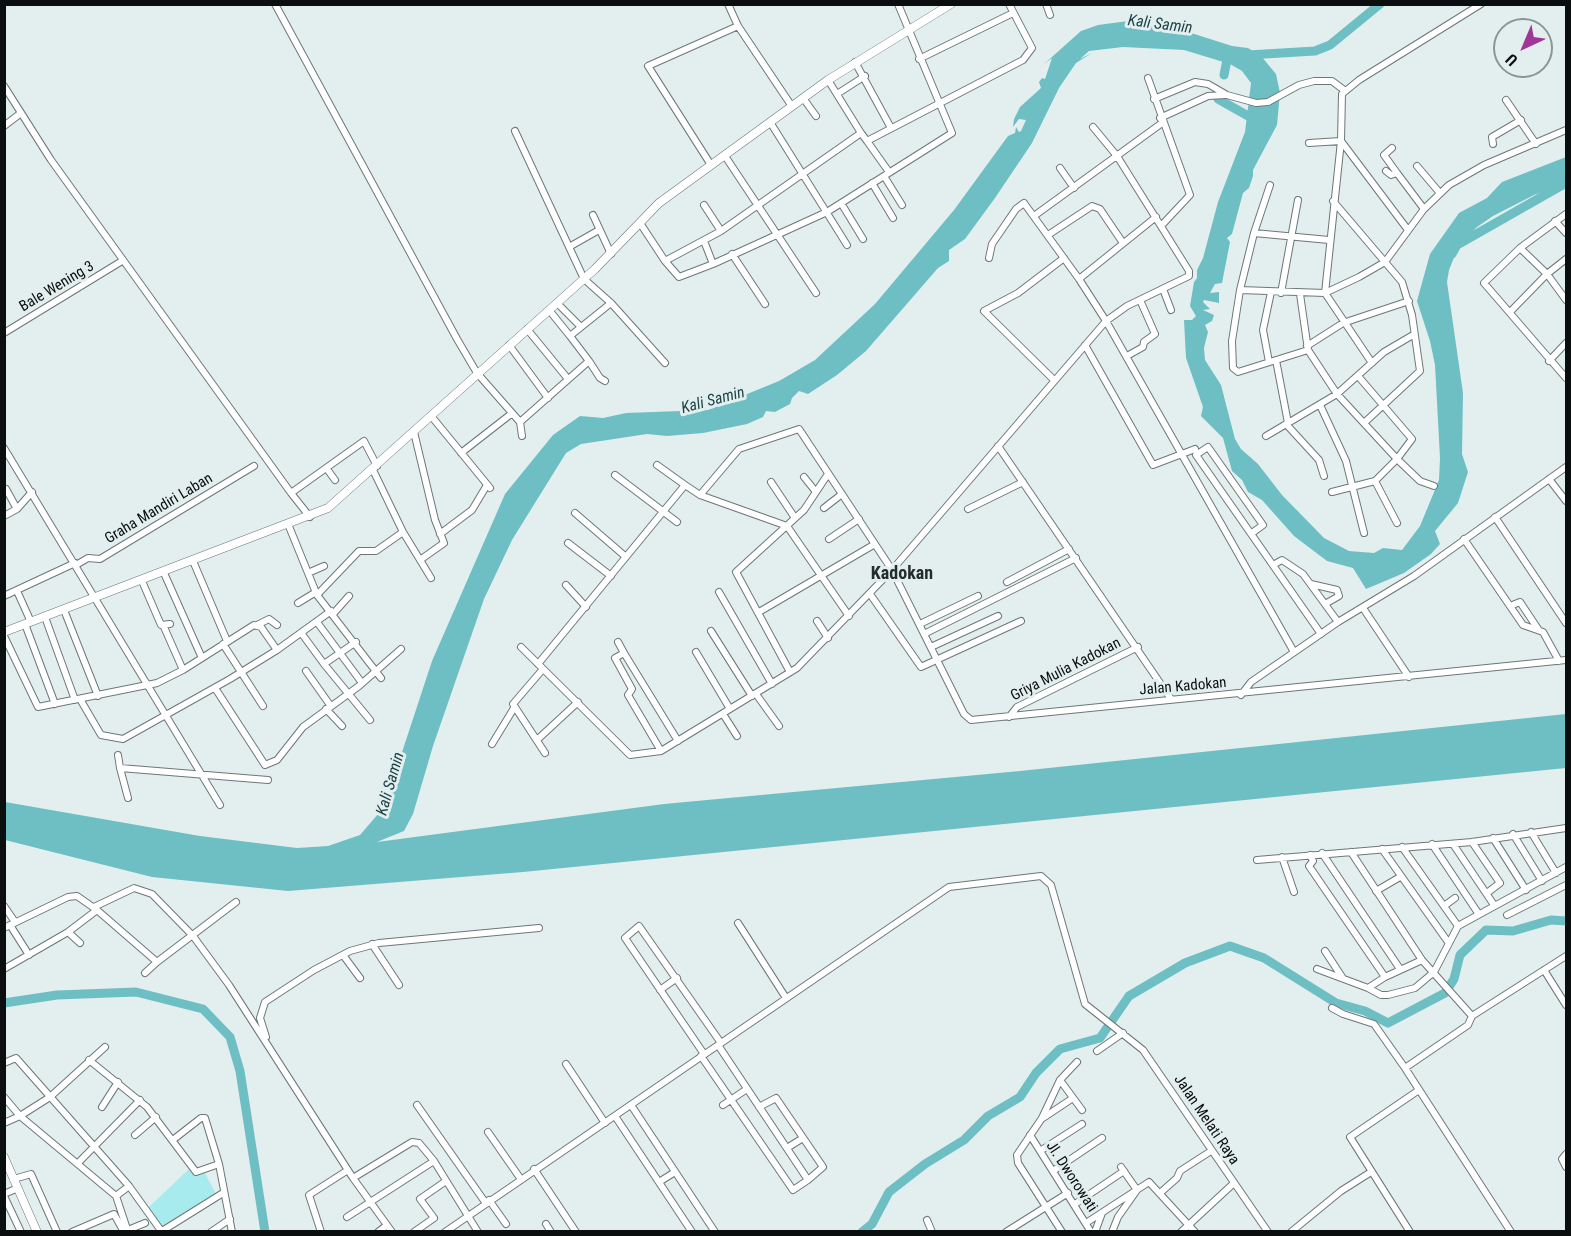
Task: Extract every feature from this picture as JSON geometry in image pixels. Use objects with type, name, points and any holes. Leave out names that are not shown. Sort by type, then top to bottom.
[{"type":"street","points":[[274,4],[477,373],[520,422],[522,436]]},
{"type":"street","points":[[728,4],[738,26],[791,105]]},
{"type":"street","points":[[640,223],[679,278],[827,212],[952,133],[898,4]]},
{"type":"street","points":[[277,625],[268,618],[258,626],[225,642],[183,670],[149,685],[38,707],[5,632],[310,517],[328,508],[584,279],[659,203],[791,105],[855,62],[951,4]]},
{"type":"street","points":[[867,141],[1004,70],[1032,52],[1030,43],[1009,4]]},
{"type":"street","points":[[1046,4],[1050,15]]},
{"type":"street","points":[[1344,90],[1480,4]]},
{"type":"street","points":[[920,59],[1013,14]]},
{"type":"street","points":[[711,165],[648,66],[738,26]]},
{"type":"street","points":[[855,62],[865,76],[891,128]]},
{"type":"street","points":[[837,94],[865,76]]},
{"type":"street","points":[[1148,78],[1161,121],[1190,195],[1161,226]]},
{"type":"street","points":[[828,80],[867,141],[902,205]]},
{"type":"street","points":[[1155,99],[1195,82],[1208,84],[1227,95],[1256,103],[1268,102],[1299,85],[1326,80],[1337,83],[1344,90],[1341,141],[1324,293],[1372,363]]},
{"type":"street","points":[[4,86],[51,160],[310,517]]},
{"type":"street","points":[[1034,216],[1161,121],[1208,96],[1227,95]]},
{"type":"street","points":[[803,98],[816,116]]},
{"type":"street","points":[[1506,100],[1536,144]]},
{"type":"street","points":[[4,126],[21,113]]},
{"type":"street","points":[[1493,144],[1492,137],[1521,120]]},
{"type":"street","points":[[770,122],[804,173],[847,246]]},
{"type":"street","points":[[521,647],[630,755],[661,751],[678,741],[790,672],[828,638],[892,570],[1106,321],[1190,274],[1117,156],[1093,127]]},
{"type":"street","points":[[1240,290],[1300,294],[1324,293],[1384,262],[1439,192],[1484,165],[1566,130]]},
{"type":"street","points":[[515,131],[584,279],[611,303],[665,363]]},
{"type":"street","points":[[665,261],[721,231],[861,133]]},
{"type":"street","points":[[1309,143],[1341,141]]},
{"type":"street","points":[[1341,141],[1408,230]]},
{"type":"street","points":[[1392,148],[1384,155],[1424,209]]},
{"type":"street","points":[[725,156],[816,293]]},
{"type":"street","points":[[1417,166],[1439,192]]},
{"type":"street","points":[[1060,168],[1074,188]]},
{"type":"street","points":[[1386,171],[1391,175],[1397,173]]},
{"type":"street","points":[[872,183],[893,218]]},
{"type":"street","points":[[1270,185],[1254,233],[1240,290],[1232,341],[1233,368],[1238,372],[1308,348],[1343,323],[1408,301]]},
{"type":"street","points":[[1281,293],[1298,200]]},
{"type":"street","points":[[1334,201],[1404,286],[1419,371],[1364,423]]},
{"type":"street","points":[[841,203],[864,239]]},
{"type":"street","points":[[989,258],[993,244],[1020,204],[1024,203],[1106,321],[1294,652]]},
{"type":"street","points":[[704,205],[721,231]]},
{"type":"street","points":[[1048,235],[1092,206],[1100,209],[1123,243]]},
{"type":"street","points":[[1566,214],[1520,248],[1484,284],[1566,378]]},
{"type":"street","points":[[593,215],[611,254]]},
{"type":"street","points":[[1079,279],[1156,217]]},
{"type":"street","points":[[1556,221],[1566,233]]},
{"type":"street","points":[[569,248],[599,230]]},
{"type":"street","points":[[1254,233],[1329,240]]},
{"type":"street","points":[[704,241],[713,264]]},
{"type":"street","points":[[1520,248],[1546,274],[1566,300]]},
{"type":"street","points":[[732,254],[765,304]]},
{"type":"street","points":[[1054,380],[984,311],[1018,293],[1064,258]]},
{"type":"street","points":[[1510,312],[1546,274],[1566,259]]},
{"type":"street","name":"Bale Wening 3","points":[[4,333],[122,261]]},
{"type":"street","points":[[1163,289],[1172,310]]},
{"type":"street","points":[[1269,362],[1263,330],[1271,292]]},
{"type":"street","points":[[1300,294],[1308,348],[1337,394],[1420,481],[1434,486]]},
{"type":"street","points":[[1126,356],[1143,347],[1144,342],[1155,334],[1140,300]]},
{"type":"street","points":[[557,303],[581,327]]},
{"type":"street","points":[[570,336],[611,303]]},
{"type":"street","points":[[549,310],[600,378],[605,381]]},
{"type":"street","points":[[527,329],[568,379]]},
{"type":"street","points":[[1266,436],[1337,394],[1389,348],[1413,335]]},
{"type":"street","points":[[1549,361],[1566,343]]},
{"type":"street","points":[[509,345],[548,398]]},
{"type":"street","points":[[1085,345],[1152,465],[1195,449]]},
{"type":"street","points":[[1276,360],[1287,423],[1318,460],[1324,476]]},
{"type":"street","points":[[520,422],[589,361]]},
{"type":"street","points":[[1332,492],[1375,481],[1397,459],[1412,439],[1358,376]]},
{"type":"street","points":[[1320,405],[1346,461],[1364,533]]},
{"type":"street","points":[[461,453],[511,414]]},
{"type":"street","points":[[432,417],[488,486],[472,510],[440,534]]},
{"type":"street","name":"Jalan Kadokan","points":[[700,495],[739,448],[799,429],[892,570],[968,718],[978,720],[1172,699],[1241,695],[1566,660]]},
{"type":"street","points":[[414,432],[440,534],[446,545],[420,561]]},
{"type":"street","points":[[291,492],[364,441],[403,532],[431,578]]},
{"type":"street","points":[[998,446],[1172,699]]},
{"type":"street","points":[[1252,533],[1263,525],[1208,447],[1196,455],[1321,634]]},
{"type":"street","points":[[4,448],[8,460],[32,492],[220,805]]},
{"type":"street","points":[[657,465],[700,495],[787,525],[849,616]]},
{"type":"street","name":"Graha Mandiri Laban","points":[[4,596],[88,558],[100,559],[254,466]]},
{"type":"street","points":[[1241,695],[1251,682],[1338,622],[1363,609],[1566,467]]},
{"type":"street","points":[[327,469],[335,480]]},
{"type":"street","points":[[790,672],[735,572],[795,518],[828,474]]},
{"type":"street","points":[[615,476],[677,522]]},
{"type":"street","points":[[804,477],[816,492]]},
{"type":"street","points":[[1549,478],[1566,501]]},
{"type":"street","points":[[1375,481],[1396,523]]},
{"type":"street","points":[[771,482],[795,518]]},
{"type":"street","points":[[968,509],[1023,482]]},
{"type":"street","points":[[492,744],[514,708],[515,700],[540,666],[685,485]]},
{"type":"street","points":[[6,489],[16,509]]},
{"type":"street","points":[[4,516],[16,509],[32,492]]},
{"type":"street","points":[[824,508],[842,494]]},
{"type":"street","points":[[575,513],[626,557]]},
{"type":"street","points":[[1495,517],[1566,623]]},
{"type":"street","points":[[829,539],[859,519]]},
{"type":"street","points":[[288,524],[316,594],[356,642],[379,675]]},
{"type":"street","points":[[298,603],[316,594],[359,551],[376,551],[403,532]]},
{"type":"street","points":[[1464,539],[1525,627],[1539,629]]},
{"type":"street","points":[[568,543],[611,576]]},
{"type":"street","points":[[759,612],[875,544]]},
{"type":"street","points":[[1007,582],[1069,549]]},
{"type":"street","points":[[924,634],[1076,558]]},
{"type":"street","points":[[1274,565],[1282,560],[1304,574],[1338,622]]},
{"type":"street","points":[[193,561],[225,642],[263,706]]},
{"type":"street","points":[[308,573],[324,566]]},
{"type":"street","points":[[164,573],[202,658]]},
{"type":"street","points":[[142,581],[167,625],[183,670]]},
{"type":"street","points":[[1311,584],[1336,590],[1339,596],[1326,604]]},
{"type":"street","points":[[566,585],[586,607]]},
{"type":"street","points":[[16,591],[55,704]]},
{"type":"street","points":[[719,592],[772,684]]},
{"type":"street","points":[[870,594],[919,665],[923,666],[1021,621]]},
{"type":"street","points":[[45,617],[77,699],[101,735],[110,739],[124,738],[215,688],[302,634],[332,613],[349,596]]},
{"type":"street","points":[[920,624],[978,596]]},
{"type":"street","points":[[1510,606],[1520,602],[1546,635],[1559,661]]},
{"type":"street","points":[[1363,609],[1409,677]]},
{"type":"street","points":[[64,610],[98,696]]},
{"type":"street","points":[[931,647],[998,616]]},
{"type":"street","points":[[817,621],[828,638]]},
{"type":"street","points":[[317,622],[362,683]]},
{"type":"street","points":[[258,626],[277,650]]},
{"type":"street","points":[[711,631],[754,695],[779,726]]},
{"type":"street","points":[[302,634],[346,694],[370,720]]},
{"type":"street","points":[[324,664],[356,642]]},
{"type":"street","points":[[618,642],[678,741]]},
{"type":"street","name":"Griya Mulia Kadokan","points":[[1010,717],[1017,707],[1138,647]]},
{"type":"street","points":[[215,688],[265,765],[277,760],[303,727],[328,707],[362,683],[379,675],[401,649]]},
{"type":"street","points":[[696,652],[730,709]]},
{"type":"street","points":[[624,653],[615,658],[632,689],[628,695],[661,751]]},
{"type":"street","points":[[306,670],[342,726]]},
{"type":"street","points":[[538,739],[578,702]]},
{"type":"street","points":[[514,708],[538,739],[545,753]]},
{"type":"street","points":[[723,714],[737,736]]},
{"type":"street","points":[[118,755],[128,798]]},
{"type":"street","points":[[120,768],[268,780]]},
{"type":"street","points":[[1257,860],[1453,844],[1566,828]]},
{"type":"street","points":[[1531,832],[1556,873]]},
{"type":"street","points":[[1513,834],[1542,880]]},
{"type":"street","points":[[1493,838],[1526,890]]},
{"type":"street","points":[[1472,842],[1500,883],[1487,893]]},
{"type":"street","points":[[1432,844],[1478,913]]},
{"type":"street","points":[[1453,844],[1494,905]]},
{"type":"street","points":[[1402,847],[1458,926]]},
{"type":"street","points":[[1382,849],[1448,942]]},
{"type":"street","points":[[1351,852],[1422,960],[1451,989],[1472,1016]]},
{"type":"street","points":[[1322,853],[1400,969]]},
{"type":"street","points":[[1310,855],[1313,860],[1309,866],[1385,977]]},
{"type":"street","points":[[1282,857],[1294,892]]},
{"type":"street","points":[[1317,969],[1381,995],[1407,992],[1434,972],[1458,926],[1478,913],[1526,890],[1566,867]]},
{"type":"street","name":"Jalan Melati Raya","points":[[786,998],[949,888],[1041,876],[1051,885],[1083,996],[1094,1013],[1137,1044],[1157,1069],[1268,1232]]},
{"type":"street","points":[[1376,891],[1400,876]]},
{"type":"street","points":[[1507,915],[1566,885]]},
{"type":"street","points":[[4,969],[68,932],[95,908],[134,888],[152,894],[194,936],[230,985],[353,1178],[392,1232]]},
{"type":"street","points":[[10,925],[73,895],[95,908],[157,962]]},
{"type":"street","points":[[1444,906],[1455,898]]},
{"type":"street","points":[[145,973],[236,902]]},
{"type":"street","points":[[4,906],[10,925],[29,955]]},
{"type":"street","points":[[445,1232],[520,1178],[605,1123],[786,998],[738,924]]},
{"type":"street","points":[[759,1107],[776,1098],[823,1167],[808,1180],[791,1190],[625,938],[639,926],[677,978],[747,1089],[759,1107],[787,1148],[808,1180]]},
{"type":"street","points":[[272,1052],[260,1018],[265,1002],[314,970],[343,955],[372,944],[539,928]]},
{"type":"street","points":[[68,932],[80,943]]},
{"type":"street","points":[[372,944],[399,985]]},
{"type":"street","points":[[1325,951],[1342,978]]},
{"type":"street","points":[[343,955],[360,978]]},
{"type":"street","points":[[1405,1068],[1468,1025],[1472,1016],[1566,956]]},
{"type":"street","points":[[1368,988],[1400,969],[1422,960]]},
{"type":"street","points":[[1544,970],[1566,1005]]},
{"type":"street","points":[[660,990],[677,978]]},
{"type":"street","points":[[1332,1008],[1348,1016],[1371,1022],[1405,1068],[1511,1232]]},
{"type":"street","points":[[1097,1051],[1123,1033]]},
{"type":"street","points":[[4,1123],[50,1097],[105,1047]]},
{"type":"street","points":[[4,1063],[16,1058],[129,1186],[162,1231],[223,1193]]},
{"type":"street","points":[[89,1060],[140,1100],[156,1116],[197,1172],[219,1164]]},
{"type":"street","points":[[1062,1232],[1017,1160],[1042,1118],[1060,1080],[1077,1062]]},
{"type":"street","points":[[566,1065],[605,1123]]},
{"type":"street","points":[[1060,1080],[1082,1110]]},
{"type":"street","points":[[102,1107],[118,1082]]},
{"type":"street","points":[[723,1105],[747,1089]]},
{"type":"street","points":[[1410,1232],[1371,1173],[1350,1135],[1419,1090]]},
{"type":"street","points":[[4,1097],[20,1116],[116,1196],[127,1231]]},
{"type":"street","points":[[1042,1118],[1073,1098]]},
{"type":"street","points":[[78,1163],[140,1100]]},
{"type":"street","points":[[417,1105],[506,1224]]},
{"type":"street","points":[[631,1105],[715,1232]]},
{"type":"street","points":[[135,1135],[156,1116]]},
{"type":"street","points":[[615,1116],[692,1232]]},
{"type":"street","points":[[174,1139],[204,1117],[219,1164],[232,1232]]},
{"type":"street","points":[[1040,1151],[1082,1124]]},
{"type":"street","points":[[488,1132],[520,1178]]},
{"type":"street","name":"Jl. Dworowati","points":[[1030,1135],[1093,1232]]},
{"type":"street","points":[[787,1148],[803,1138]]},
{"type":"street","points":[[1053,1171],[1102,1138]]},
{"type":"street","points":[[353,1178],[412,1142],[419,1143],[434,1161],[478,1232]]},
{"type":"street","points":[[1160,1193],[1177,1178],[1180,1171],[1211,1151]]},
{"type":"street","points":[[1566,1154],[1562,1158],[1566,1167]]},
{"type":"street","points":[[4,1157],[37,1232]]},
{"type":"street","points":[[347,1217],[434,1161]]},
{"type":"street","points":[[534,1169],[576,1232]]},
{"type":"street","points":[[1075,1204],[1123,1169],[1136,1189]]},
{"type":"street","points":[[321,1232],[309,1195],[348,1170]]},
{"type":"street","points":[[659,1182],[675,1172]]},
{"type":"street","points":[[1291,1232],[1341,1191],[1371,1173]]},
{"type":"street","points":[[14,1179],[31,1174],[57,1232]]},
{"type":"street","points":[[414,1232],[434,1218],[420,1199],[446,1180]]},
{"type":"street","points":[[1086,1223],[1149,1182],[1195,1232]]},
{"type":"street","points":[[1181,1232],[1234,1183]]},
{"type":"street","points":[[116,1196],[129,1186]]},
{"type":"street","points":[[18,1188],[4,1195],[21,1232]]},
{"type":"street","points":[[1112,1232],[1136,1189]]},
{"type":"street","points":[[1006,1232],[1068,1193]]},
{"type":"street","points":[[1093,1232],[1103,1212]]},
{"type":"street","points":[[72,1232],[114,1214],[127,1231]]},
{"type":"street","points":[[211,1232],[230,1219]]},
{"type":"street","points":[[927,1220],[932,1232]]},
{"type":"street","points":[[127,1231],[137,1229],[145,1223]]},
{"type":"street","points":[[546,1224],[551,1232]]},
{"type":"street","points":[[378,1232],[387,1225]]},
{"type":"shaded area","points":[[1128,21],[1185,31],[1232,46],[1248,48],[1261,56],[1276,74],[1280,93],[1277,125],[1253,170],[1249,188],[1243,193],[1232,234],[1227,238],[1230,242],[1222,283],[1215,284],[1210,293],[1219,292],[1219,303],[1204,300],[1203,302],[1210,309],[1203,310],[1214,315],[1212,321],[1205,325],[1208,332],[1204,348],[1205,360],[1221,385],[1235,439],[1241,449],[1258,464],[1282,495],[1324,538],[1349,551],[1374,553],[1383,548],[1402,550],[1420,526],[1439,480],[1435,365],[1417,301],[1430,254],[1459,213],[1487,198],[1502,182],[1566,157],[1566,183],[1534,195],[1477,227],[1459,245],[1449,270],[1447,282],[1463,393],[1462,454],[1468,472],[1458,503],[1435,531],[1440,544],[1431,554],[1404,573],[1366,589],[1353,568],[1327,561],[1294,536],[1262,500],[1248,492],[1242,480],[1232,471],[1223,438],[1201,416],[1203,407],[1186,358],[1184,320],[1192,320],[1196,316],[1190,306],[1194,282],[1218,202],[1245,132],[1251,83],[1242,71],[1230,64],[1184,50],[1123,47],[1089,51],[1080,59],[1092,53],[1076,63],[1059,88],[1032,143],[995,198],[965,239],[949,250],[949,261],[938,268],[866,351],[837,375],[808,394],[799,391],[790,404],[775,412],[766,411],[763,417],[747,424],[703,433],[667,436],[647,434],[581,444],[566,453],[512,540],[484,599],[433,746],[413,814],[404,831],[377,842],[664,804],[1020,771],[1566,714],[1566,768],[523,872],[288,891],[152,877],[5,840],[5,802],[200,836],[297,848],[328,846],[360,835],[384,807],[432,661],[505,494],[553,435],[580,416],[603,418],[626,413],[708,410],[779,381],[815,360],[875,304],[954,210],[1008,136],[1015,133],[1016,127],[1019,132],[1021,131],[1026,120],[1019,119],[1013,127],[1014,119],[1020,107],[1041,88],[1039,82],[1042,78],[1045,79],[1052,58],[1044,64],[1081,31],[1098,25]]},
{"type":"shaded area","points":[[190,1168],[195,1175],[204,1171],[216,1194],[163,1228],[149,1207]]},
{"type":"waterway","name":"Kali Samin","points":[[1248,55],[1315,51],[1330,45],[1380,4]]},
{"type":"waterway","name":"Kali Samin","points":[[1224,75],[1228,55],[1226,52]]},
{"type":"waterway","name":"Kali Samin","points":[[1218,99],[1257,121]]},
{"type":"waterway","points":[[1452,254],[1457,245],[1566,183]]},
{"type":"waterway","points":[[862,1232],[872,1224],[889,1192],[925,1164],[964,1140],[988,1116],[1020,1097],[1036,1073],[1060,1049],[1100,1038],[1129,996],[1185,963],[1230,946],[1264,958],[1336,1003],[1365,1011],[1388,1023],[1445,993],[1454,979],[1460,955],[1486,930],[1513,931],[1551,920],[1566,921]]},
{"type":"waterway","points":[[4,1003],[57,995],[136,992],[203,1009],[230,1037],[240,1071],[265,1232]]},
{"type":"district","name":"Kadokan","points":[[902,574]]}]
